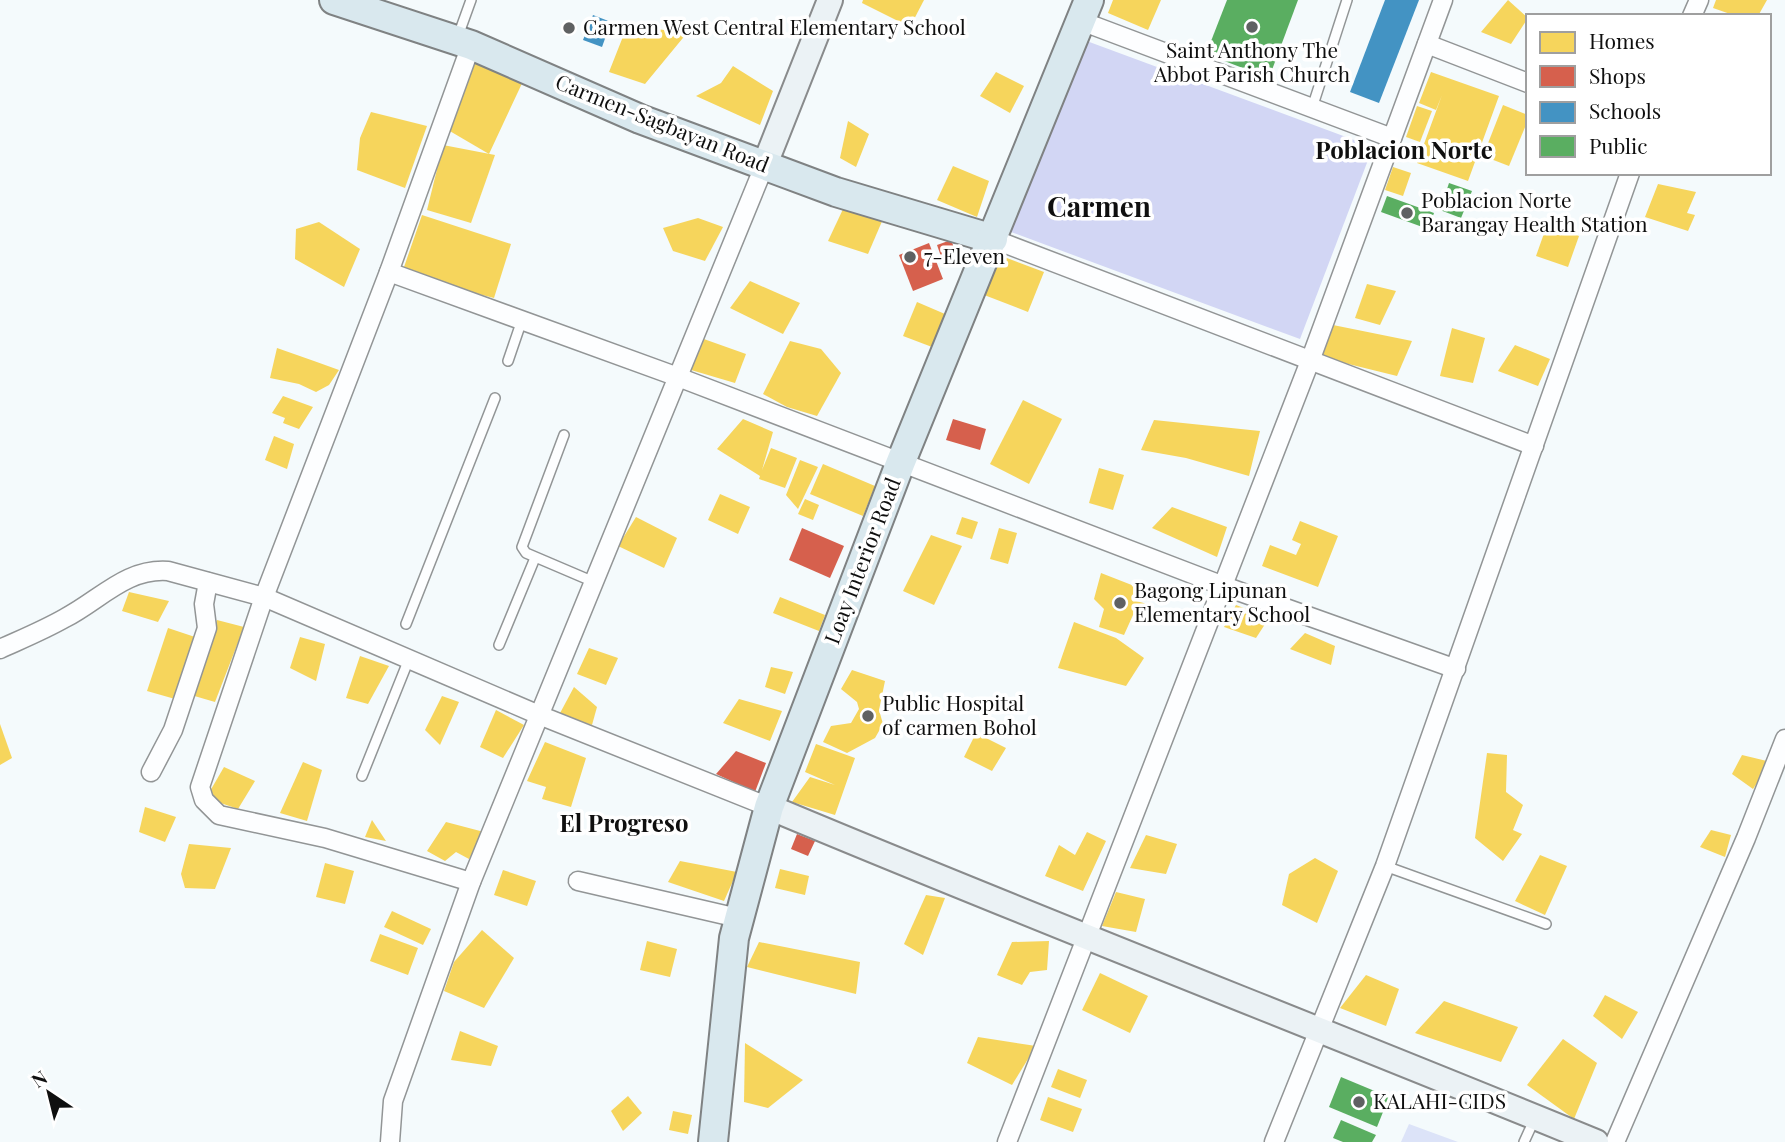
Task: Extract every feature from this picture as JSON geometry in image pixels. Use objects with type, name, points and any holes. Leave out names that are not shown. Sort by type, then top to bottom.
[{"type":"main road","name":"Carmen-Sagbayan Road","points":[[334,0],[464,43],[640,119],[836,192],[993,239]]},
{"type":"main road","name":"Loay Interior Road","points":[[713,1142],[738,918],[769,807],[900,464],[1085,10]]},
{"type":"street","points":[[390,1142],[393,1101],[471,882],[830,0]]},
{"type":"street","points":[[1007,1142],[1310,361],[1443,0]]},
{"type":"street","points":[[1085,10],[1312,108],[1392,138]]},
{"type":"street","points":[[464,43],[389,272],[264,597],[200,787],[204,800],[219,815],[325,838],[471,882]]},
{"type":"street","points":[[1427,44],[1526,82]]},
{"type":"street","points":[[1274,1142],[1385,866],[1629,175]]},
{"type":"street","points":[[993,239],[1534,446]]},
{"type":"street","points":[[389,272],[678,377],[1221,585],[1456,669]]},
{"type":"street","points":[[0,649],[65,618],[121,581],[153,570],[168,571],[264,597],[539,715],[1087,939],[1321,1030],[1596,1142]]},
{"type":"street","points":[[151,772],[173,730],[208,628],[204,604],[208,582]]},
{"type":"street","points":[[1615,1142],[1746,838],[1785,739]]},
{"type":"street","points":[[578,881],[738,918]]},
{"type":"lane","points":[[464,43],[471,0]]},
{"type":"lane","points":[[1312,108],[1347,0]]},
{"type":"lane","points":[[508,361],[522,320]]},
{"type":"lane","points":[[406,624],[495,398]]},
{"type":"lane","points":[[564,435],[522,547],[523,551],[535,558],[594,582]]},
{"type":"lane","points":[[499,645],[535,558]]},
{"type":"lane","points":[[362,776],[409,659]]},
{"type":"lane","points":[[1385,866],[1546,924]]},
{"type":"lane","points":[[1524,1142],[1535,1117]]},
{"type":"shaded area","points":[[1084,40],[1373,147],[1300,339],[1011,232]]},
{"type":"shaded area","points":[[1409,1124],[1458,1142],[1401,1142]]},
{"type":"building: Homes","points":[[863,0],[924,0],[910,27],[862,3]]},
{"type":"building: Homes","points":[[1113,0],[1161,0],[1148,30],[1108,13]]},
{"type":"building: Homes","points":[[1508,0],[1526,16],[1526,21],[1511,44],[1481,32]]},
{"type":"building: Homes","points":[[1716,0],[1767,0],[1759,14],[1730,14],[1713,8]]},
{"type":"building: Homes","points":[[649,28],[687,33],[645,84],[609,72],[624,34],[646,37]]},
{"type":"building: Homes","points":[[474,62],[525,77],[489,154],[448,130]]},
{"type":"building: Homes","points":[[733,66],[773,91],[760,125],[696,96],[721,83]]},
{"type":"building: Homes","points":[[996,72],[1024,86],[1010,113],[980,96]]},
{"type":"building: Homes","points":[[1431,72],[1499,96],[1468,181],[1417,163],[1442,95],[1436,110],[1419,103]]},
{"type":"building: Homes","points":[[1503,105],[1526,114],[1526,125],[1509,166],[1483,156]]},
{"type":"building: Homes","points":[[1417,106],[1432,111],[1420,142],[1406,137]]},
{"type":"building: Homes","points":[[371,112],[427,126],[405,188],[357,170],[360,138]]},
{"type":"building: Homes","points":[[848,121],[869,134],[856,167],[840,158]]},
{"type":"building: Homes","points":[[443,145],[495,155],[471,223],[427,210]]},
{"type":"building: Homes","points":[[953,166],[989,181],[977,217],[937,200]]},
{"type":"building: Homes","points":[[1393,167],[1411,173],[1403,196],[1385,190]]},
{"type":"building: Homes","points":[[1658,184],[1696,192],[1687,213],[1695,215],[1688,231],[1645,217]]},
{"type":"building: Homes","points":[[844,207],[883,219],[868,254],[828,241]]},
{"type":"building: Homes","points":[[422,215],[511,244],[494,298],[443,285],[404,267]]},
{"type":"building: Homes","points":[[698,218],[723,227],[705,261],[673,251],[663,228]]},
{"type":"building: Homes","points":[[319,222],[360,249],[344,287],[295,259],[296,229]]},
{"type":"building: Homes","points":[[1547,225],[1579,236],[1568,267],[1536,256]]},
{"type":"building: Homes","points":[[999,255],[1044,272],[1028,312],[979,293]]},
{"type":"building: Homes","points":[[750,281],[800,303],[783,334],[730,308]]},
{"type":"building: Homes","points":[[1367,284],[1396,291],[1380,325],[1355,318]]},
{"type":"building: Homes","points":[[917,302],[945,314],[932,347],[903,336]]},
{"type":"building: Homes","points":[[1333,325],[1412,341],[1397,376],[1316,356]]},
{"type":"building: Homes","points":[[1452,328],[1485,338],[1473,383],[1440,376]]},
{"type":"building: Homes","points":[[701,338],[746,354],[735,383],[691,370]]},
{"type":"building: Homes","points":[[790,341],[821,349],[841,373],[817,416],[787,407],[763,394]]},
{"type":"building: Homes","points":[[1515,345],[1550,359],[1538,386],[1498,371]]},
{"type":"building: Homes","points":[[277,348],[339,370],[329,385],[316,392],[299,384],[270,378]]},
{"type":"building: Homes","points":[[283,396],[313,407],[299,429],[283,423],[285,418],[272,413]]},
{"type":"building: Homes","points":[[1023,400],[1062,419],[1029,484],[990,464]]},
{"type":"building: Homes","points":[[743,419],[773,432],[762,470],[771,448],[797,458],[785,488],[759,479],[760,476],[717,449]]},
{"type":"building: Homes","points":[[1154,420],[1260,431],[1249,476],[1186,458],[1141,450]]},
{"type":"building: Homes","points":[[274,436],[294,444],[287,469],[265,460]]},
{"type":"building: Homes","points":[[800,460],[818,467],[798,509],[786,495]]},
{"type":"building: Homes","points":[[823,464],[875,486],[863,516],[810,494]]},
{"type":"building: Homes","points":[[1099,468],[1124,475],[1113,510],[1089,503]]},
{"type":"building: Homes","points":[[720,494],[750,507],[738,534],[708,520]]},
{"type":"building: Homes","points":[[805,499],[819,505],[813,520],[798,514]]},
{"type":"building: Homes","points":[[1172,507],[1227,527],[1217,557],[1152,528]]},
{"type":"building: Homes","points":[[636,517],[677,538],[664,568],[618,546]]},
{"type":"building: Homes","points":[[962,517],[978,522],[972,539],[956,534]]},
{"type":"building: Homes","points":[[1300,521],[1338,536],[1318,587],[1262,566],[1270,545],[1296,555],[1301,544],[1292,540]]},
{"type":"building: Homes","points":[[999,528],[1017,533],[1008,564],[990,559]]},
{"type":"building: Homes","points":[[931,535],[962,546],[934,605],[903,591]]},
{"type":"building: Homes","name":"Bagong Lipunan Elementary School","points":[[1101,573],[1142,589],[1136,601],[1151,605],[1144,616],[1133,615],[1124,635],[1099,627],[1104,609],[1094,599]]},
{"type":"building: Homes","points":[[129,592],[169,601],[158,622],[122,611]]},
{"type":"building: Homes","points":[[780,597],[825,615],[819,631],[773,613]]},
{"type":"building: Homes","points":[[1236,605],[1269,618],[1256,638],[1224,627]]},
{"type":"building: Homes","points":[[217,620],[244,627],[215,702],[191,695]]},
{"type":"building: Homes","points":[[1074,622],[1116,638],[1144,658],[1126,686],[1058,668]]},
{"type":"building: Homes","points":[[168,628],[201,639],[175,699],[147,691]]},
{"type":"building: Homes","points":[[1305,633],[1335,646],[1331,665],[1290,649]]},
{"type":"building: Homes","points":[[300,637],[325,644],[316,681],[290,668]]},
{"type":"building: Homes","points":[[589,648],[618,658],[606,685],[577,674]]},
{"type":"building: Homes","points":[[360,656],[389,666],[368,704],[346,698]]},
{"type":"building: Homes","points":[[771,667],[793,672],[785,694],[765,687]]},
{"type":"building: Homes","name":"Public Hospital of carmen Bohol","points":[[852,670],[885,681],[879,710],[883,724],[875,738],[847,753],[823,742],[831,726],[851,723],[859,709],[857,702],[841,689]]},
{"type":"building: Homes","points":[[574,687],[597,707],[592,725],[559,715]]},
{"type":"building: Homes","points":[[442,696],[459,702],[440,745],[425,730]]},
{"type":"building: Homes","points":[[739,699],[782,711],[770,741],[723,723]]},
{"type":"building: Homes","points":[[496,710],[524,725],[503,758],[480,747]]},
{"type":"building: Homes","points":[[0,724],[12,758],[0,765]]},
{"type":"building: Homes","points":[[976,733],[1006,748],[992,771],[964,757]]},
{"type":"building: Homes","points":[[545,742],[586,758],[571,807],[542,799],[546,787],[527,781]]},
{"type":"building: Homes","points":[[816,744],[855,758],[835,815],[792,802],[810,777],[835,785],[805,772]]},
{"type":"building: Homes","points":[[1487,753],[1507,755],[1506,792],[1523,805],[1513,830],[1522,834],[1503,861],[1475,838]]},
{"type":"building: Homes","points":[[1742,755],[1771,762],[1753,789],[1732,774]]},
{"type":"building: Homes","points":[[303,762],[322,770],[307,821],[280,813]]},
{"type":"building: Homes","points":[[224,767],[255,781],[238,809],[206,798]]},
{"type":"building: Homes","points":[[145,807],[176,817],[165,842],[139,832]]},
{"type":"building: Homes","points":[[372,820],[386,841],[365,837]]},
{"type":"building: Homes","points":[[446,822],[484,832],[469,859],[456,852],[445,861],[427,851]]},
{"type":"building: Homes","points":[[1711,830],[1731,835],[1725,857],[1700,847]]},
{"type":"building: Homes","points":[[1087,832],[1106,841],[1083,891],[1045,876],[1059,845],[1075,855]]},
{"type":"building: Homes","points":[[1146,835],[1177,844],[1166,874],[1130,868]]},
{"type":"building: Homes","points":[[189,844],[231,848],[215,889],[185,888],[181,874]]},
{"type":"building: Homes","points":[[1540,855],[1567,866],[1545,915],[1515,901]]},
{"type":"building: Homes","points":[[1315,858],[1338,871],[1317,923],[1282,905],[1289,874]]},
{"type":"building: Homes","points":[[680,861],[737,872],[724,901],[668,882]]},
{"type":"building: Homes","points":[[325,863],[354,871],[345,904],[316,897]]},
{"type":"building: Homes","points":[[780,869],[809,876],[805,895],[775,888]]},
{"type":"building: Homes","points":[[503,870],[536,881],[527,906],[494,895]]},
{"type":"building: Homes","points":[[1116,892],[1145,899],[1136,932],[1102,926]]},
{"type":"building: Homes","points":[[926,895],[945,898],[923,955],[904,944]]},
{"type":"building: Homes","points":[[392,911],[431,929],[423,945],[384,927]]},
{"type":"building: Homes","points":[[482,930],[514,958],[484,1008],[444,991],[454,962]]},
{"type":"building: Homes","points":[[380,934],[418,948],[408,975],[370,961]]},
{"type":"building: Homes","points":[[647,941],[677,949],[670,977],[640,970]]},
{"type":"building: Homes","points":[[1049,941],[1047,970],[1030,972],[1022,985],[997,975],[1012,942]]},
{"type":"building: Homes","points":[[759,942],[860,962],[856,994],[747,967]]},
{"type":"building: Homes","points":[[1100,973],[1148,996],[1130,1033],[1082,1010]]},
{"type":"building: Homes","points":[[1366,975],[1399,989],[1386,1026],[1340,1008]]},
{"type":"building: Homes","points":[[1605,995],[1638,1012],[1622,1039],[1593,1016]]},
{"type":"building: Homes","points":[[1444,1001],[1518,1027],[1501,1062],[1415,1033]]},
{"type":"building: Homes","points":[[460,1031],[498,1046],[491,1066],[451,1060]]},
{"type":"building: Homes","points":[[978,1037],[1036,1046],[1012,1085],[967,1063]]},
{"type":"building: Homes","points":[[1563,1039],[1597,1063],[1574,1119],[1527,1085]]},
{"type":"building: Homes","points":[[745,1043],[803,1080],[768,1108],[744,1102]]},
{"type":"building: Homes","points":[[1058,1069],[1087,1080],[1080,1098],[1051,1087]]},
{"type":"building: Homes","points":[[628,1096],[642,1113],[623,1131],[611,1111]]},
{"type":"building: Homes","points":[[1048,1097],[1082,1109],[1073,1132],[1040,1120]]},
{"type":"building: Homes","points":[[673,1111],[692,1115],[688,1134],[669,1130]]},
{"type":"building: Shops","points":[[951,240],[959,260],[944,265],[937,245]]},
{"type":"building: Shops","points":[[929,243],[943,279],[913,291],[899,255]]},
{"type":"building: Shops","points":[[953,419],[986,429],[980,450],[946,440]]},
{"type":"building: Shops","points":[[802,528],[844,546],[830,578],[789,560]]},
{"type":"building: Shops","points":[[736,751],[766,763],[755,792],[716,774]]},
{"type":"building: Shops","points":[[797,834],[815,841],[808,856],[791,849]]},
{"type":"building: Schools","points":[[1385,0],[1419,0],[1379,103],[1350,92]]},
{"type":"building: Schools","points":[[593,15],[611,22],[602,47],[583,40]]},
{"type":"building: Public","name":"Saint Anthony The Abbot Parish Church","points":[[1227,0],[1298,0],[1269,78],[1206,54]]},
{"type":"building: Public","points":[[1449,183],[1472,191],[1461,218],[1440,210]]},
{"type":"building: Public","name":"Poblacion Norte Barangay Health Station","points":[[1387,196],[1434,213],[1428,229],[1381,212]]},
{"type":"building: Public","name":"KALAHI-CIDS","points":[[1341,1077],[1389,1097],[1377,1127],[1329,1107]]},
{"type":"building: Public","points":[[1341,1120],[1376,1135],[1372,1142],[1343,1142],[1333,1138]]},
{"type":"place","name":"Saint Anthony The Abbot Parish Church","points":[[1252,27]]},
{"type":"place","name":"Carmen West Central Elementary School","points":[[569,28]]},
{"type":"place","name":"Poblacion Norte Barangay Health Station","points":[[1407,213]]},
{"type":"place","name":"7-Eleven","points":[[910,257]]},
{"type":"place","name":"Bagong Lipunan Elementary School","points":[[1120,603]]},
{"type":"place","name":"Public Hospital of carmen Bohol","points":[[868,716]]},
{"type":"place","name":"KALAHI-CIDS","points":[[1359,1102]]},
{"type":"district","name":"Poblacion Norte","points":[[1404,151]]},
{"type":"district","name":"Carmen","points":[[1099,207]]},
{"type":"district","name":"El Progreso","points":[[624,824]]}]
